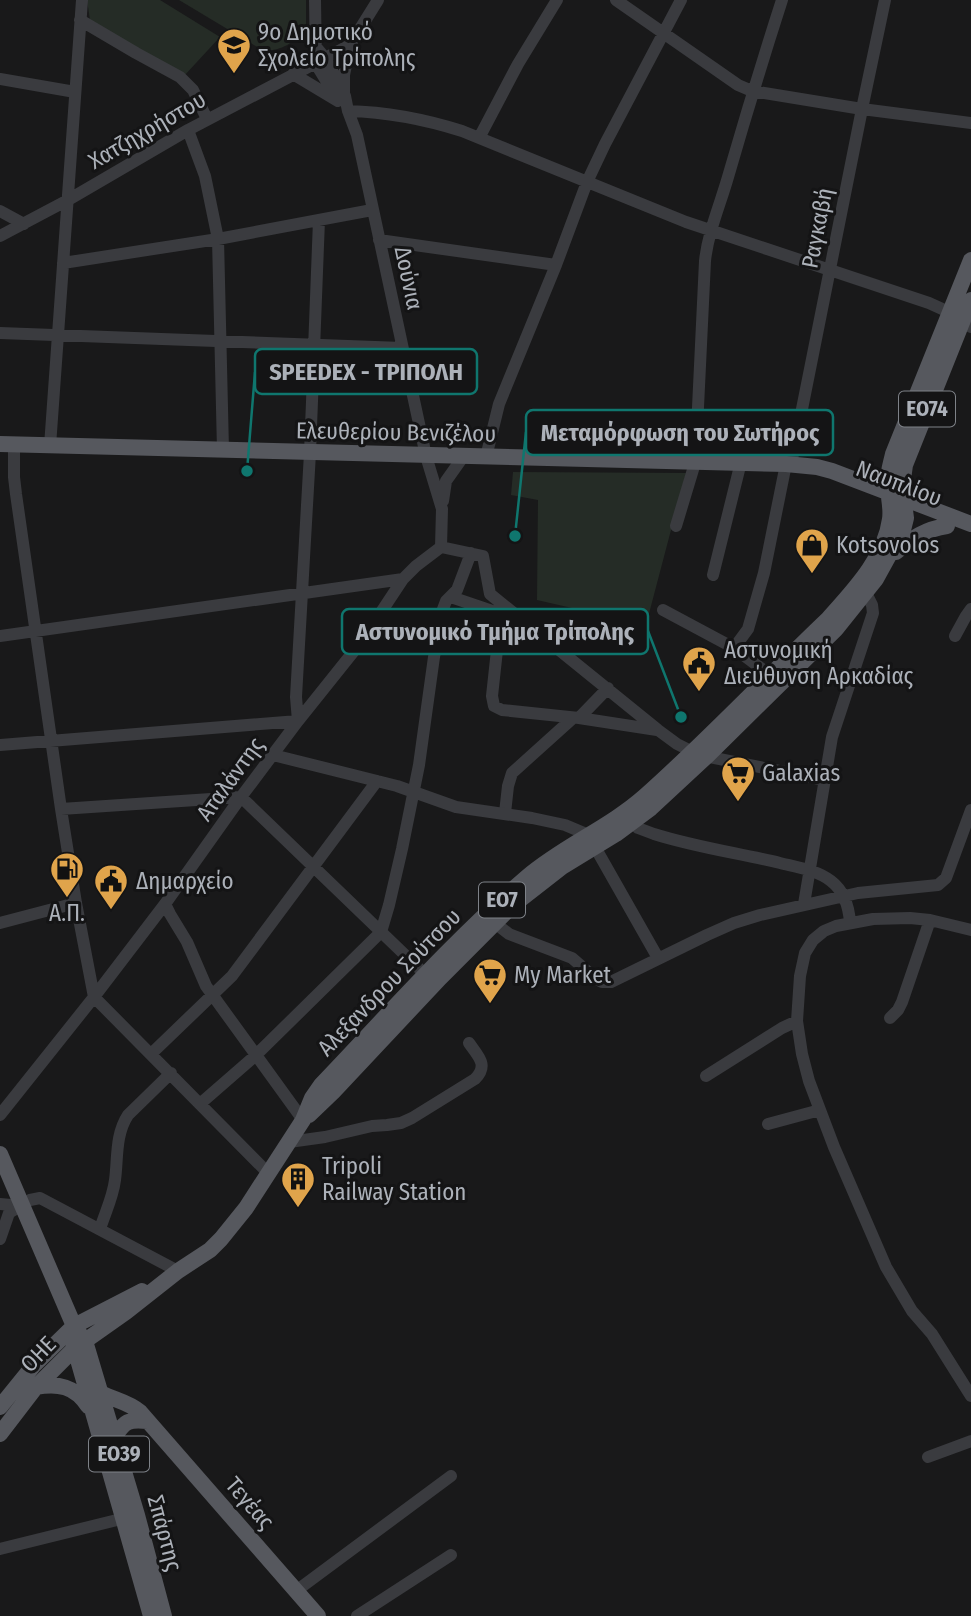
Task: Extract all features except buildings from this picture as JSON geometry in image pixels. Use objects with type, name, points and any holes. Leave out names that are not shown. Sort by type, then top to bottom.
[{"type":"main road","name":"ΕΟ74","points":[[897,501],[888,481],[893,454],[962,320],[971,260]]},
{"type":"main road","name":"ΕΟ74","points":[[897,501],[907,460],[971,300]]},
{"type":"main road","name":"Ελευθερίου Βενιζέλου","points":[[7,444],[789,464]]},
{"type":"main road","points":[[849,478],[863,478],[881,471],[893,454]]},
{"type":"main road","name":"Ναυπλίου","points":[[789,464],[817,467],[849,478],[971,536]]},
{"type":"main road","name":"Ναυπλίου","points":[[789,464],[971,524]]},
{"type":"main road","name":"Αλεξανδρου Σούτσου","points":[[430,979],[591,841],[627,818],[836,629],[866,593],[887,561],[905,525],[897,501]]},
{"type":"main road","name":"Αλεξανδρου Σούτσου","points":[[699,755],[770,675],[828,620],[865,575],[885,538],[897,501]]},
{"type":"main road","name":"ΕΟ7","points":[[887,561],[918,535],[947,526]]},
{"type":"main road","name":"Αλεξανδρου Σούτσου","points":[[80,1345],[210,1250],[246,1208],[303,1120],[333,1092],[430,979],[528,876],[556,855],[591,841]]},
{"type":"main road","name":"ΕΟ39","points":[[0,1154],[74,1326],[72,1337],[80,1345]]},
{"type":"main road","name":"Αλεξανδρου Σούτσου","points":[[74,1326],[178,1271]]},
{"type":"main road","name":"ΟΗΕ","points":[[0,1407],[34,1364],[74,1326]]},
{"type":"main road","name":"ΟΗΕ","points":[[0,1434],[36,1387],[80,1345]]},
{"type":"main road","name":"Σπάρτης","points":[[80,1345],[101,1393],[114,1437],[151,1616]]},
{"type":"main road","name":"Σπάρτης","points":[[80,1345],[94,1415],[164,1616]]},
{"type":"main road","points":[[36,1387],[58,1385],[72,1390],[85,1400],[94,1415]]},
{"type":"main road","name":"Τεγέας","points":[[101,1393],[136,1408],[318,1616]]},
{"type":"main road","points":[[114,1437],[122,1425],[130,1420],[148,1421]]},
{"type":"street","points":[[50,446],[82,0]]},
{"type":"street","name":"Δούνια","points":[[315,0],[315,46],[344,103],[358,142],[426,456]]},
{"type":"street","points":[[344,103],[344,75],[350,45],[378,0]]},
{"type":"street","points":[[479,138],[518,64],[557,0]]},
{"type":"street","points":[[616,0],[738,85],[752,91],[971,123]]},
{"type":"street","points":[[486,457],[499,404],[587,182],[681,0]]},
{"type":"street","points":[[676,526],[695,463],[705,261],[710,230],[782,0]]},
{"type":"street","name":"Ραγκαβή","points":[[734,648],[748,629],[764,573],[885,0]]},
{"type":"street","points":[[80,20],[180,77],[193,90],[207,119]]},
{"type":"street","name":"Χατζηχρήστου","points":[[0,236],[68,200],[207,119],[350,45]]},
{"type":"street","points":[[293,74],[344,103],[445,126],[634,202],[910,296],[962,320]]},
{"type":"street","points":[[0,79],[75,92]]},
{"type":"street","points":[[188,130],[205,176],[218,239],[223,450]]},
{"type":"street","points":[[63,262],[218,239],[372,210]]},
{"type":"street","points":[[0,211],[24,224]]},
{"type":"street","points":[[0,746],[298,721],[296,698],[310,453],[319,220]]},
{"type":"street","points":[[379,240],[556,265]]},
{"type":"street","points":[[0,333],[402,348]]},
{"type":"street","points":[[7,444],[37,631],[61,809],[94,996],[269,1174]]},
{"type":"street","points":[[426,456],[442,509]]},
{"type":"street","points":[[463,457],[446,481],[443,492],[441,547],[477,554]]},
{"type":"street","points":[[713,575],[741,462]]},
{"type":"street","name":"Αταλάντης","points":[[0,1115],[165,904],[241,797],[362,641],[403,579],[441,547]]},
{"type":"street","points":[[201,1103],[255,1056],[381,932],[414,792],[445,604],[457,590],[477,554]]},
{"type":"street","points":[[477,554],[490,594],[501,609],[608,688],[677,744],[699,755],[825,780]]},
{"type":"street","points":[[0,636],[403,579]]},
{"type":"street","points":[[804,904],[837,720],[873,613],[866,593]]},
{"type":"street","points":[[452,597],[501,609]]},
{"type":"street","points":[[501,609],[492,696],[494,706],[502,710],[658,730]]},
{"type":"street","points":[[955,636],[971,609]]},
{"type":"street","points":[[663,610],[734,648],[770,675]]},
{"type":"street","points":[[505,813],[512,773],[608,688]]},
{"type":"street","points":[[274,755],[377,781],[456,807],[505,813],[579,830],[591,841],[659,958]]},
{"type":"street","points":[[151,1054],[232,976],[377,781]]},
{"type":"street","points":[[61,809],[241,797],[430,979]]},
{"type":"street","points":[[495,923],[509,934],[572,958],[595,978],[611,982],[734,923],[843,895],[926,887],[943,882],[971,810]]},
{"type":"street","points":[[627,818],[646,831],[665,837],[810,871],[832,881],[848,906],[850,923]]},
{"type":"street","points":[[0,923],[76,903]]},
{"type":"street","points":[[165,904],[182,932],[213,996],[303,1120]]},
{"type":"street","points":[[971,930],[930,920],[889,918],[850,923],[824,931],[808,947],[803,961],[797,1021],[809,1081],[834,1147],[886,1267],[912,1311],[937,1341],[971,1396]]},
{"type":"street","points":[[890,1018],[902,1002],[930,920]]},
{"type":"street","points":[[706,1076],[797,1021]]},
{"type":"street","points":[[289,1142],[396,1124],[412,1118],[475,1079],[481,1072],[480,1059],[469,1043]]},
{"type":"street","points":[[100,1229],[115,1182],[118,1143],[123,1122],[170,1073]]},
{"type":"street","points":[[768,1124],[820,1110]]},
{"type":"street","points":[[0,1240],[9,1213],[30,1200],[40,1198],[178,1271]]},
{"type":"street","points":[[0,1204],[22,1206]]},
{"type":"street","points":[[928,1457],[971,1441]]},
{"type":"street","points":[[296,1591],[451,1476]]},
{"type":"street","points":[[0,1549],[131,1517]]},
{"type":"street","points":[[357,1616],[451,1555]]},
{"type":"shaded area","points":[[87,0],[160,0],[220,37],[184,76],[90,20]]},
{"type":"shaded area","points":[[179,0],[306,0],[306,31],[282,47],[264,51]]},
{"type":"shaded area","points":[[513,472],[686,473],[646,625],[537,600],[538,500],[511,495]]},
{"type":"place","name":"9ο Δημοτικό Σχολείο Τρίπολης","points":[[234,75]]},
{"type":"place","name":"SPEEDEX - ΤΡΙΠΟΛΗ","points":[[247,471]]},
{"type":"place","name":"Μεταμόρφωση του Σωτήρος","points":[[515,536]]},
{"type":"place","name":"Kotsovolos","points":[[812,575]]},
{"type":"place","name":"Αστυνομική Διεύθυνση Αρκαδίας","points":[[699,693]]},
{"type":"place","name":"Αστυνομικό Τμήμα Τρίπολης","points":[[681,717]]},
{"type":"place","name":"Galaxias","points":[[738,803]]},
{"type":"place","name":"Α.Π.","points":[[67,899]]},
{"type":"place","name":"Δημαρχείο","points":[[111,911]]},
{"type":"place","name":"My Market","points":[[490,1005]]},
{"type":"place","name":"Tripoli Railway Station","points":[[298,1209]]}]
